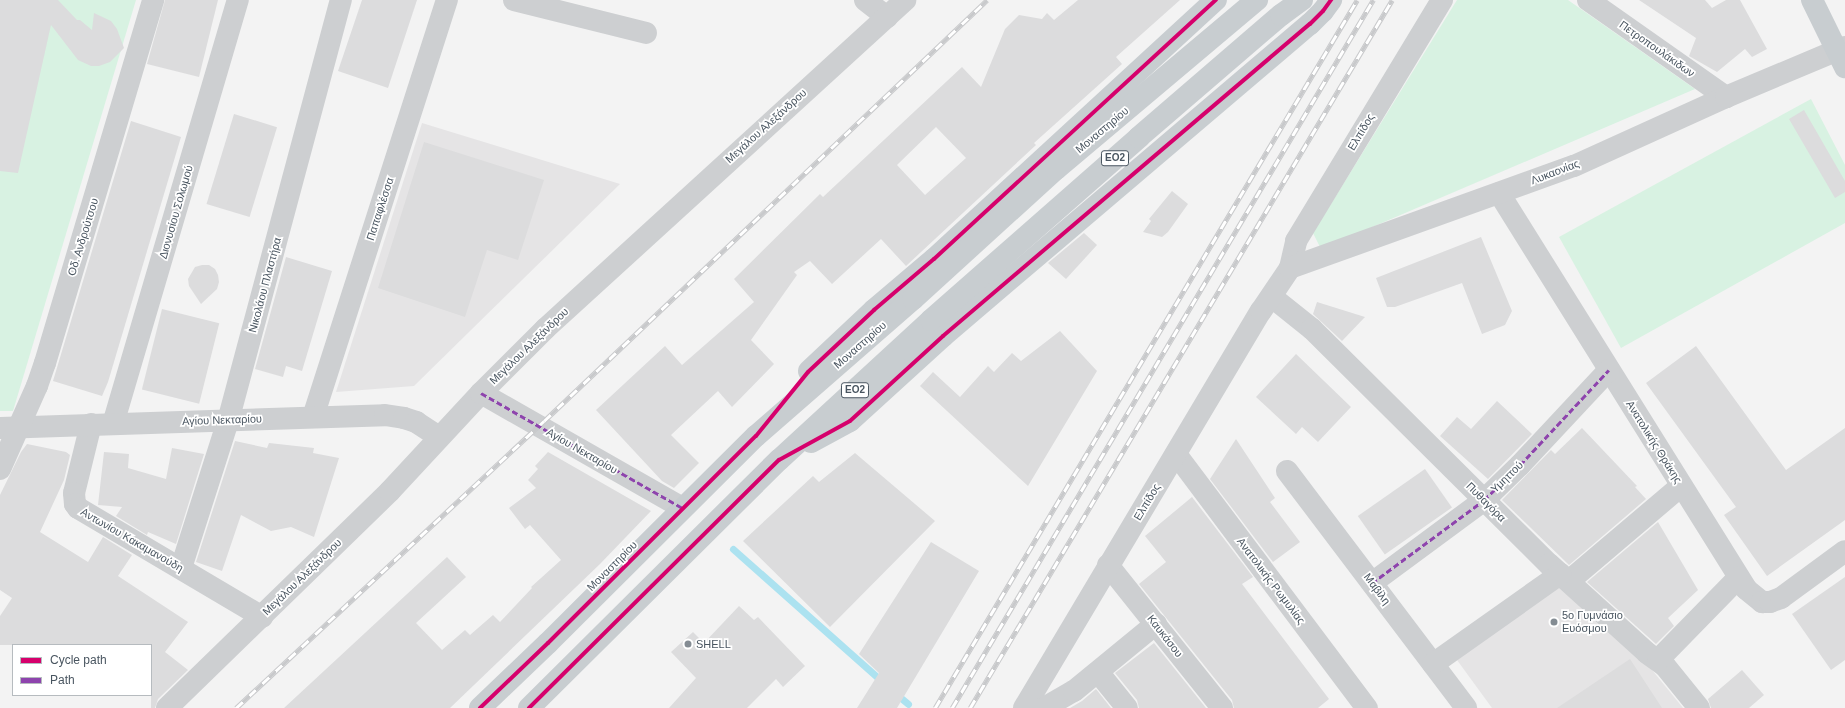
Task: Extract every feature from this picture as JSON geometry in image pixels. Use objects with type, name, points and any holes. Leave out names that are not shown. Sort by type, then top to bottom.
[{"type":"main road","points":[[756,436],[808,372],[874,310],[934,259],[1216,0]]},
{"type":"main road","name":"Μοναστηρίου","points":[[480,708],[548,643],[756,436],[912,299],[1056,169],[1257,0]]},
{"type":"main road","name":"ΕΟ2","points":[[529,708],[779,460],[931,320],[1139,137],[1281,15],[1302,0]]},
{"type":"main road","points":[[779,460],[850,421],[873,398],[943,336],[1310,24],[1323,11],[1331,0]]},
{"type":"main road","points":[[1812,0],[1842,54]]},
{"type":"street","name":"Οδ. Ανδρούτσου","points":[[0,469],[10,428],[45,363],[153,0]]},
{"type":"street","name":"Διονυσίου Σολωμού","points":[[113,424],[238,0]]},
{"type":"street","name":"Νικολάου Πλαστήρα","points":[[181,568],[228,420],[341,0]]},
{"type":"street","name":"Παπαφλέσσα","points":[[313,417],[447,0]]},
{"type":"street","points":[[514,0],[646,33]]},
{"type":"street","points":[[865,0],[887,17]]},
{"type":"street","name":"Μεγάλου Αλεξάνδρου","points":[[167,708],[390,491],[481,393],[588,290],[905,0]]},
{"type":"street","name":"Ελπίδος","points":[[1290,268],[1296,241],[1442,0]]},
{"type":"street","name":"Πετροπουλάκιδων","points":[[1588,0],[1726,97]]},
{"type":"street","name":"Λυκαονίας","points":[[1290,268],[1574,166],[1726,97],[1842,54]]},
{"type":"street","name":"Ανατολικής Θράκης","points":[[1498,193],[1738,578],[1754,596],[1762,602],[1770,602],[1781,598],[1845,551]]},
{"type":"street","points":[[1272,297],[1290,268]]},
{"type":"street","name":"Ελπίδος","points":[[1035,707],[1108,564],[1176,454],[1261,311],[1272,297]]},
{"type":"street","name":"Πυθαγόρα","points":[[1272,297],[1312,329],[1484,500],[1565,578],[1647,653],[1658,660],[1673,675],[1699,708]]},
{"type":"street","name":"Υμηττού","points":[[1372,583],[1484,500],[1520,465],[1609,370]]},
{"type":"street","name":"Αγίου Νεκταρίου","points":[[481,393],[683,508]]},
{"type":"street","name":"Αγίου Νεκταρίου","points":[[10,428],[313,417],[395,416],[416,422],[440,437]]},
{"type":"street","name":"Αντωνίου Κακαμανούδη","points":[[91,424],[74,493],[75,504],[78,508],[262,617]]},
{"type":"street","name":"Ανατολικής Ρωμυλίας","points":[[1176,454],[1366,708]]},
{"type":"street","name":"Μαβίλη","points":[[1287,471],[1466,708]]},
{"type":"street","points":[[1433,664],[1565,578],[1681,486]]},
{"type":"street","name":"Καυκάσου","points":[[1108,564],[1222,708]]},
{"type":"street","points":[[1658,660],[1738,578]]},
{"type":"street","points":[[1035,707],[1074,691],[1156,624]]},
{"type":"street","points":[[1098,672],[1127,708]]},
{"type":"shaded area","points":[[422,123],[620,184],[414,386],[336,392]]},
{"type":"shaded area","name":"5ο Γυμνάσιο Ευόσμου","points":[[1559,585],[1648,665],[1683,708],[1492,708],[1457,660]]},
{"type":"green space","points":[[8,0],[136,0],[13,411],[0,411],[0,37]]},
{"type":"green space","points":[[1457,0],[1568,0],[1695,89],[1321,249],[1313,233]]},
{"type":"green space","points":[[1811,99],[1845,165],[1845,223],[1621,348],[1559,237]]},
{"type":"building","points":[[0,0],[58,0],[77,20],[80,20],[92,30],[94,13],[111,21],[117,29],[124,48],[110,62],[99,66],[91,66],[78,60],[51,25],[18,173],[0,171]]},
{"type":"building","points":[[165,0],[218,0],[199,77],[147,64]]},
{"type":"building","points":[[362,0],[417,0],[388,88],[338,71]]},
{"type":"building","points":[[1078,0],[1180,0],[1116,57],[1122,64],[1034,143],[1036,145],[906,266],[881,239],[832,284],[810,261],[794,272],[797,275],[751,340],[774,364],[732,407],[718,391],[671,435],[699,463],[674,488],[662,481],[596,410],[665,346],[682,365],[754,302],[734,279],[820,194],[823,197],[962,67],[981,87],[1005,29],[1019,15],[1042,19],[1047,13],[1054,20]],"holes":[[[936,127],[966,158],[925,195],[897,165]]]},
{"type":"building","points":[[1639,0],[1705,0],[1712,8],[1726,0],[1740,0],[1767,49],[1752,57],[1745,49],[1717,72],[1689,56],[1696,38]]},
{"type":"building","points":[[1804,110],[1845,181],[1845,192],[1835,198],[1789,119]]},
{"type":"building","points":[[234,114],[277,127],[250,217],[207,204]]},
{"type":"building","points":[[131,121],[181,137],[108,382],[102,396],[53,381]]},
{"type":"building","points":[[424,142],[544,180],[518,260],[487,250],[465,317],[378,288]]},
{"type":"building","points":[[1172,191],[1188,204],[1168,232],[1162,237],[1143,232],[1151,221],[1149,219]]},
{"type":"building","points":[[1084,233],[1097,245],[1066,279],[1048,263]]},
{"type":"building","points":[[1481,237],[1512,311],[1505,325],[1482,334],[1462,283],[1395,307],[1387,307],[1376,278]]},
{"type":"building","points":[[286,257],[332,271],[302,371],[286,366],[283,377],[255,369]]},
{"type":"building","points":[[209,265],[215,269],[219,282],[217,289],[201,304],[189,286],[188,279],[195,267]]},
{"type":"building","points":[[1317,302],[1365,317],[1342,341],[1313,314]]},
{"type":"building","points":[[162,309],[219,323],[199,404],[142,390]]},
{"type":"building","points":[[1060,331],[1097,371],[1028,486],[920,386],[933,372],[960,397],[988,366],[994,372],[1012,353],[1021,361]]},
{"type":"building","points":[[1696,346],[1786,470],[1845,428],[1845,520],[1767,576],[1724,515],[1736,507],[1646,383]]},
{"type":"building","points":[[1296,354],[1351,407],[1318,442],[1302,427],[1296,434],[1256,397]]},
{"type":"building","points":[[1497,401],[1532,434],[1488,479],[1440,436],[1457,417],[1471,429]]},
{"type":"building","points":[[1582,428],[1637,486],[1635,487],[1646,499],[1569,565],[1502,500],[1551,450],[1555,454]]},
{"type":"building","points":[[1236,439],[1275,498],[1270,502],[1300,542],[1273,562],[1210,479]]},
{"type":"building","points":[[235,441],[267,448],[269,443],[314,448],[313,453],[339,458],[314,537],[291,527],[271,531],[241,515],[222,571],[196,562]]},
{"type":"building","points":[[27,444],[66,452],[70,455],[64,480],[40,532],[88,562],[103,537],[132,555],[118,576],[188,622],[165,652],[188,670],[158,699],[155,708],[151,708],[152,644],[0,645],[0,616],[12,598],[0,590],[0,495],[21,452]]},
{"type":"building","points":[[172,448],[204,454],[176,544],[148,532],[147,535],[116,516],[122,507],[98,505],[104,452],[129,454],[128,468],[166,479]]},
{"type":"building","points":[[548,452],[651,511],[600,564],[450,708],[284,708],[447,557],[466,577],[416,623],[442,650],[465,630],[470,635],[493,615],[500,622],[532,588],[531,587],[561,560],[530,525],[525,529],[509,508],[536,488],[528,480],[538,469],[535,466]]},
{"type":"building","points":[[855,453],[935,521],[830,627],[743,541],[813,476],[819,482]]},
{"type":"building","points":[[1425,469],[1452,508],[1385,555],[1358,516]]},
{"type":"building","points":[[1192,497],[1253,577],[1242,584],[1329,699],[1318,708],[1234,708],[1232,700],[1139,584],[1166,562],[1145,536]]},
{"type":"building","points":[[1658,522],[1698,590],[1668,618],[1674,626],[1656,644],[1587,582]]},
{"type":"building","points":[[931,542],[979,571],[897,708],[857,708],[879,673],[859,654]]},
{"type":"building","points":[[1845,577],[1845,660],[1831,670],[1792,614]]},
{"type":"building","points":[[739,606],[754,620],[758,617],[805,666],[783,687],[776,679],[747,708],[669,708],[696,678],[671,652],[693,632],[704,643]]},
{"type":"building","points":[[1154,643],[1206,708],[1139,708],[1137,700],[1115,673]]},
{"type":"building","points":[[1630,659],[1662,708],[1557,708]]},
{"type":"building","points":[[1742,670],[1764,695],[1749,708],[1711,708],[1708,699]]},
{"type":"building","points":[[1096,689],[1111,708],[1070,708],[1082,701]]},
{"type":"waterway","points":[[733,549],[883,682]]},
{"type":"waterway","points":[[895,693],[908,704]]},
{"type":"railway","points":[[236,708],[544,421],[987,0]]},
{"type":"railway","points":[[935,708],[1357,0]]},
{"type":"railway","points":[[952,708],[1373,0]]},
{"type":"railway","points":[[970,708],[1392,0]]},
{"type":"marked path","points":[[1372,583],[1484,500],[1520,465],[1609,370]]},
{"type":"marked path","points":[[481,393],[683,508]]},
{"type":"cycle path","points":[[480,708],[548,643],[756,436],[808,372],[874,310],[934,259],[1216,0]]},
{"type":"cycle path","points":[[529,708],[779,460],[850,421],[943,336],[1310,24],[1323,11],[1331,0]]},
{"type":"place","name":"5ο Γυμνάσιο Ευόσμου","points":[[1554,622]]},
{"type":"place","name":"SHELL","points":[[688,644]]}]
